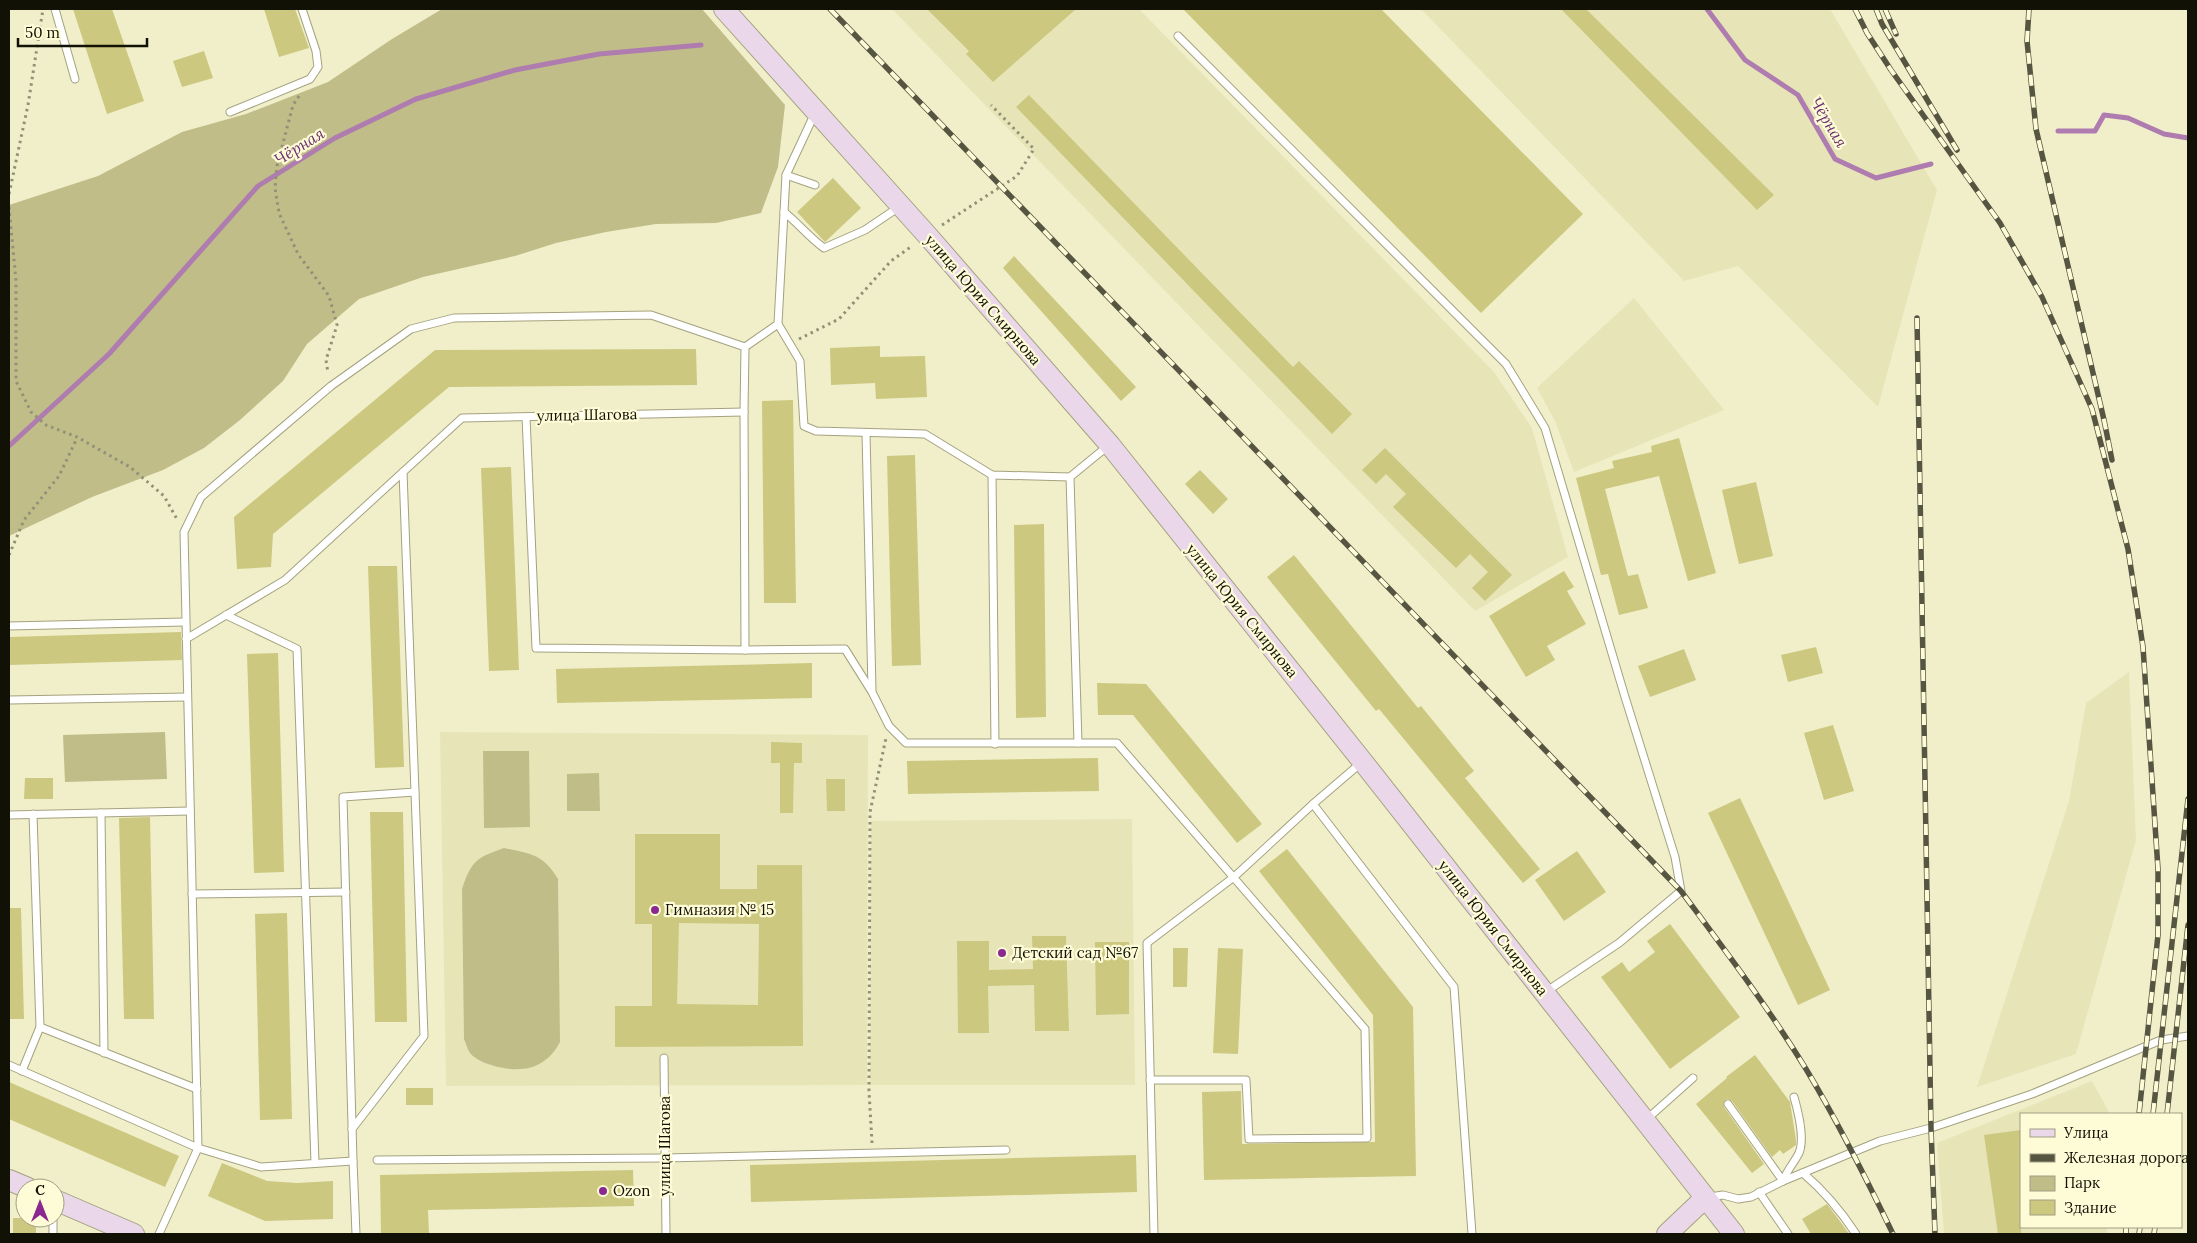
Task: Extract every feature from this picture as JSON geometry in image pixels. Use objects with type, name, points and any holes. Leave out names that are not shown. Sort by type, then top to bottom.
[{"type":"main road","name":"улица Юрия Смирнова","points":[[724,9],[901,206],[1110,445],[1363,762],[1734,1234]]},
{"type":"main road","points":[[1667,1234],[1704,1198]]},
{"type":"main road","points":[[65,1204],[134,1234]]},
{"type":"lane","points":[[55,9],[74,78]]},
{"type":"lane","points":[[230,112],[310,78],[318,67],[302,9]]},
{"type":"lane","points":[[1178,36],[1506,364],[1545,428],[1675,856],[1681,891],[1618,943],[1544,993]]},
{"type":"lane","points":[[816,111],[786,175],[778,324],[800,361],[804,426],[816,431],[926,434],[992,475],[1070,477],[1110,445]]},
{"type":"lane","points":[[786,175],[815,185]]},
{"type":"lane","points":[[784,212],[800,224],[812,239],[824,248],[865,230],[901,206]]},
{"type":"lane","points":[[159,1234],[198,1148],[184,532],[201,497],[331,386],[411,329],[454,318],[651,315],[745,347]]},
{"type":"lane","points":[[745,347],[778,324]]},
{"type":"lane","points":[[745,347],[745,650]]},
{"type":"lane","name":"улица Шагова","points":[[186,639],[285,580],[462,418],[744,412]]},
{"type":"lane","points":[[526,417],[536,648],[846,649],[872,692],[889,726],[906,743],[1117,743],[1365,1030],[1368,1138],[1249,1139],[1246,1080],[1150,1080]]},
{"type":"lane","points":[[866,433],[872,692]]},
{"type":"lane","points":[[352,1129],[424,1036],[403,472]]},
{"type":"lane","points":[[992,475],[995,744]]},
{"type":"lane","points":[[1070,477],[1078,744]]},
{"type":"lane","points":[[226,615],[297,649],[315,1164]]},
{"type":"lane","points":[[9,626],[185,622]]},
{"type":"lane","points":[[9,700],[187,697]]},
{"type":"lane","points":[[1154,1234],[1147,943],[1234,878],[1313,804],[1363,762]]},
{"type":"lane","points":[[356,1234],[352,1161],[343,797],[415,792]]},
{"type":"lane","points":[[1313,804],[1454,987],[1472,1234]]},
{"type":"lane","points":[[9,815],[190,811]]},
{"type":"lane","points":[[101,813],[104,1053]]},
{"type":"lane","points":[[22,1070],[40,1028],[33,814]]},
{"type":"lane","points":[[192,894],[346,892]]},
{"type":"lane","points":[[40,1028],[197,1089]]},
{"type":"lane","points":[[1704,1198],[1723,1195],[1738,1199],[1751,1197],[1783,1181],[1880,1141],[1931,1128],[2032,1094],[2161,1040],[2188,1036]]},
{"type":"lane","name":"улица Шагова","points":[[664,1058],[666,1234]]},
{"type":"lane","points":[[9,1065],[198,1148],[261,1167],[352,1161]]},
{"type":"lane","points":[[1644,1121],[1693,1078]]},
{"type":"lane","points":[[1783,1181],[1788,1168],[1799,1152],[1800,1122],[1794,1097]]},
{"type":"lane","points":[[1728,1104],[1783,1181]]},
{"type":"lane","points":[[377,1160],[665,1158],[1006,1150]]},
{"type":"lane","points":[[1803,1173],[1823,1190],[1843,1214],[1856,1234]]},
{"type":"lane","points":[[1759,1192],[1788,1234]]},
{"type":"path","points":[[9,194],[23,129],[43,9]]},
{"type":"path","points":[[310,78],[293,105],[277,166],[275,188],[279,213],[298,254],[329,296],[337,325],[326,360],[331,386]]},
{"type":"path","points":[[9,207],[16,281],[16,381],[31,412],[46,425],[77,437],[130,467],[164,496],[184,532]]},
{"type":"path","points":[[9,555],[24,520],[60,476],[77,437]]},
{"type":"path","points":[[873,1152],[869,1091],[870,812],[889,726]]},
{"type":"shaded area","points":[[892,9],[1139,9],[1494,372],[1532,428],[1568,557],[1475,611]]},
{"type":"shaded area","points":[[1421,9],[1830,9],[1937,190],[1878,407],[1738,266],[1684,281]]},
{"type":"shaded area","points":[[1634,298],[1724,410],[1574,472],[1555,421],[1537,388]]},
{"type":"shaded area","points":[[2129,672],[2136,840],[2076,1054],[1977,1087],[2069,801],[2086,703]]},
{"type":"shaded area","name":"Гимназия № 15","points":[[440,732],[868,735],[867,1085],[446,1086]]},
{"type":"shaded area","name":"Детский сад №67","points":[[1132,819],[1135,1085],[870,1085],[871,821]]},
{"type":"shaded area","points":[[2092,1081],[2109,1113],[2020,1113],[2020,1228],[2107,1228],[2107,1234],[1944,1234],[1937,1143]]},
{"type":"green space","points":[[442,9],[702,9],[785,105],[778,167],[761,213],[716,223],[656,224],[606,232],[556,243],[515,256],[423,277],[359,299],[307,344],[283,381],[240,420],[204,448],[163,470],[92,497],[9,536],[9,205],[98,176],[182,132],[246,114],[328,82],[392,39]]},
{"type":"green space","points":[[165,732],[167,779],[65,782],[63,735]]},
{"type":"green space","points":[[483,751],[529,751],[530,827],[484,828]]},
{"type":"green space","points":[[599,773],[600,811],[567,811],[567,774]]},
{"type":"green space","points":[[504,848],[536,856],[547,864],[558,879],[560,1042],[547,1059],[540,1064],[523,1069],[494,1066],[475,1058],[468,1050],[464,1039],[462,889],[476,861]]},
{"type":"building","points":[[73,9],[112,9],[144,101],[107,114]]},
{"type":"building","points":[[264,9],[295,9],[309,48],[279,57]]},
{"type":"building","points":[[927,9],[1076,9],[993,82],[966,54],[969,51]]},
{"type":"building","points":[[1183,9],[1381,9],[1583,214],[1481,313]]},
{"type":"building","points":[[1561,9],[1586,9],[1774,195],[1757,210]]},
{"type":"building","points":[[204,51],[213,78],[182,87],[173,61]]},
{"type":"building","points":[[1029,95],[1293,367],[1299,361],[1352,414],[1332,434],[1016,107]]},
{"type":"building","points":[[833,178],[861,208],[825,242],[797,212]]},
{"type":"building","points":[[1014,256],[1136,387],[1121,401],[1003,268]]},
{"type":"building","points":[[880,346],[880,357],[925,356],[927,397],[876,399],[875,383],[831,385],[830,348]]},
{"type":"building","points":[[696,349],[697,385],[449,387],[273,534],[271,567],[237,569],[234,517],[435,350]]},
{"type":"building","points":[[793,400],[796,603],[764,603],[762,401]]},
{"type":"building","points":[[1679,438],[1716,573],[1688,581],[1659,476],[1605,489],[1628,576],[1638,574],[1648,608],[1619,615],[1608,574],[1601,575],[1576,478],[1614,468],[1612,461],[1652,452],[1651,446]]},
{"type":"building","points":[[1385,448],[1512,575],[1485,601],[1472,588],[1488,572],[1470,554],[1456,568],[1393,507],[1406,494],[1386,474],[1376,484],[1362,470]]},
{"type":"building","points":[[915,455],[921,665],[892,666],[887,456]]},
{"type":"building","points":[[511,467],[519,670],[489,671],[481,468]]},
{"type":"building","points":[[1200,470],[1228,499],[1213,514],[1185,484]]},
{"type":"building","points":[[1756,482],[1773,556],[1739,564],[1722,490]]},
{"type":"building","points":[[1044,524],[1046,717],[1016,718],[1014,525]]},
{"type":"building","points":[[1294,555],[1418,708],[1421,706],[1474,771],[1465,778],[1540,869],[1523,883],[1379,709],[1376,711],[1267,577]]},
{"type":"building","points":[[368,566],[397,566],[404,767],[375,768]]},
{"type":"building","points":[[1564,571],[1574,587],[1567,591],[1586,624],[1547,646],[1555,660],[1526,677],[1489,616]]},
{"type":"building","points":[[181,632],[182,660],[9,665],[9,637]]},
{"type":"building","points":[[1816,647],[1823,673],[1788,682],[1781,655]]},
{"type":"building","points":[[1684,649],[1696,680],[1650,697],[1638,666]]},
{"type":"building","points":[[278,653],[284,872],[254,873],[247,654]]},
{"type":"building","points":[[812,663],[812,698],[557,703],[556,669]]},
{"type":"building","points":[[1097,683],[1146,684],[1262,824],[1237,843],[1133,715],[1098,715]]},
{"type":"building","points":[[1833,725],[1854,791],[1824,800],[1804,733]]},
{"type":"building","points":[[771,742],[802,743],[802,763],[794,763],[793,813],[780,813],[780,763],[771,763]]},
{"type":"building","points":[[1098,758],[1099,791],[908,794],[907,761]]},
{"type":"building","points":[[25,778],[53,778],[53,799],[24,799]]},
{"type":"building","points":[[826,779],[845,779],[845,811],[827,811]]},
{"type":"building","points":[[1740,798],[1830,990],[1798,1005],[1708,813]]},
{"type":"building","points":[[370,812],[403,812],[407,1022],[375,1022]]},
{"type":"building","points":[[150,817],[154,1019],[124,1019],[119,818]]},
{"type":"building","points":[[635,834],[720,834],[720,889],[757,889],[757,865],[802,865],[803,1046],[615,1047],[615,1006],[652,1006],[652,924],[635,924]],"holes":[[[679,923],[759,924],[758,1005],[677,1004]]]},
{"type":"building","points":[[1287,849],[1413,1007],[1416,1176],[1204,1180],[1202,1092],[1241,1091],[1242,1144],[1375,1142],[1373,1015],[1259,871]]},
{"type":"building","points":[[1577,851],[1606,892],[1564,921],[1535,880]]},
{"type":"building","points":[[9,908],[21,908],[24,1019],[9,1019]]},
{"type":"building","points":[[287,913],[292,1119],[260,1120],[255,914]]},
{"type":"building","points":[[1670,924],[1740,1017],[1670,1069],[1601,977],[1622,962],[1629,972],[1655,952],[1647,941]]},
{"type":"building","points":[[1032,936],[1066,936],[1069,1031],[1035,1031],[1034,985],[988,986],[989,1033],[958,1033],[957,941],[989,941],[989,970],[1033,969]]},
{"type":"building","points":[[1095,942],[1129,942],[1129,1014],[1096,1015]]},
{"type":"building","points":[[1173,948],[1188,948],[1187,987],[1173,987]]},
{"type":"building","points":[[1218,948],[1243,949],[1238,1054],[1213,1053]]},
{"type":"building","points":[[1755,1055],[1790,1102],[1796,1145],[1783,1154],[1780,1150],[1772,1157],[1732,1101],[1725,1100],[1724,1107],[1764,1164],[1752,1173],[1696,1104],[1726,1077]]},
{"type":"building","points":[[9,1082],[179,1156],[165,1187],[9,1119]]},
{"type":"building","points":[[406,1088],[433,1088],[433,1105],[406,1105]]},
{"type":"building","points":[[2020,1130],[2021,1234],[1998,1234],[1984,1135]]},
{"type":"building","points":[[1136,1155],[1137,1192],[751,1202],[750,1165]]},
{"type":"building","points":[[222,1163],[267,1181],[297,1183],[333,1181],[333,1219],[265,1221],[208,1196]]},
{"type":"building","points":[[633,1170],[634,1206],[428,1210],[429,1234],[381,1234],[380,1175]]},
{"type":"building","points":[[1827,1204],[1849,1234],[1811,1234],[1802,1219]]},
{"type":"building","points":[[13,1218],[15,1218],[15,1228],[36,1228],[36,1234],[13,1234]]},
{"type":"waterway","name":"Чёрная","points":[[1707,9],[1745,60],[1798,95],[1835,159],[1876,178],[1931,164]]},
{"type":"waterway","name":"Чёрная","points":[[9,446],[109,354],[258,186],[335,138],[416,99],[515,70],[599,54],[701,45]]},
{"type":"waterway","name":"Чёрная","points":[[2058,131],[2095,131],[2104,115],[2128,118],[2164,134],[2188,138]]},
{"type":"railway","points":[[830,9],[1681,891],[1761,1001],[1806,1069],[1851,1150],[1893,1234]]},
{"type":"railway","points":[[1855,9],[1867,33],[1891,70],[2000,223],[2042,297],[2092,409],[2128,549],[2143,647],[2158,869],[2158,935],[2139,1113]]},
{"type":"railway","points":[[1876,9],[1882,24],[1957,150]]},
{"type":"railway","points":[[1885,9],[1896,34]]},
{"type":"railway","points":[[2029,9],[2027,41],[2036,129],[2112,460]]},
{"type":"railway","points":[[1917,318],[1931,1128],[1935,1234]]},
{"type":"railway","points":[[2153,1113],[2188,799]]},
{"type":"railway","points":[[2167,1113],[2188,925]]},
{"type":"railway","points":[[2126,1228],[2126,1234]]},
{"type":"railway","points":[[2139,1234],[2140,1228]]},
{"type":"railway","points":[[2154,1234],[2155,1228]]},
{"type":"place","name":"Гимназия № 15","points":[[655,910]]},
{"type":"place","name":"Детский сад №67","points":[[1002,953]]},
{"type":"place","name":"Ozon","points":[[603,1191]]}]
